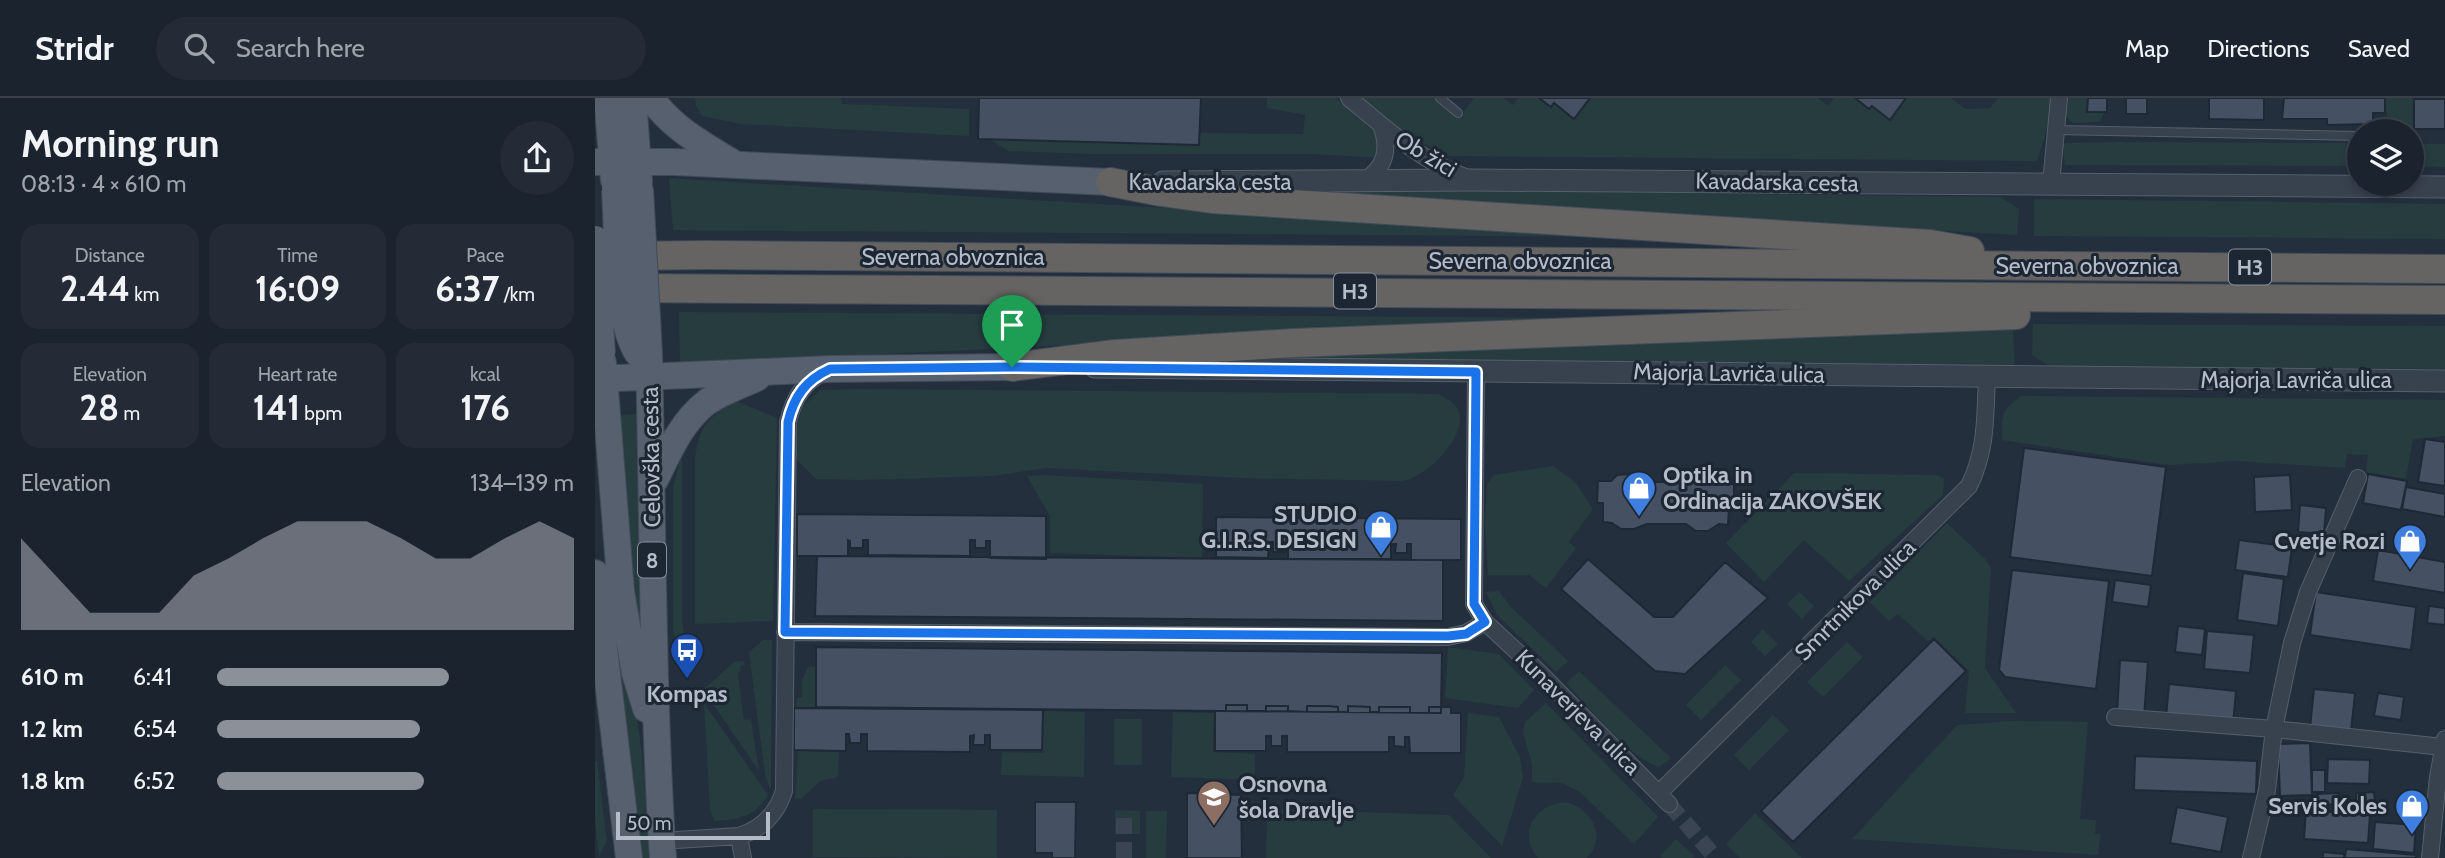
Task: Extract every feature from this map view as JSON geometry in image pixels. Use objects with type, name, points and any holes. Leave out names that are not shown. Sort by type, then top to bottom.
[{"type":"highway","points":[[1109,182],[1212,199],[1930,244],[2056,266]]},
{"type":"highway","name":"Severna obvoznica","points":[[595,257],[721,255],[2445,269]]},
{"type":"highway","name":"Severna obvoznica","points":[[595,288],[811,287],[2445,300]]},
{"type":"highway","points":[[1012,367],[1115,354],[1294,343],[2040,314],[2077,309],[2116,297]]},
{"type":"main road","points":[[607,98],[615,162],[1109,182]]},
{"type":"main road","name":"Celovška cesta","points":[[633,98],[615,162],[628,189],[651,365],[652,574],[662,850]]},
{"type":"main road","points":[[651,98],[680,130],[738,166]]},
{"type":"main road","points":[[595,239],[600,371],[621,591],[635,673],[656,741]]},
{"type":"main road","points":[[600,371],[651,365],[767,373],[830,369],[1012,367]]},
{"type":"main road","points":[[652,484],[683,427],[707,402],[767,373]]},
{"type":"main road","points":[[595,573],[629,858]]},
{"type":"street","name":"Ob žici","points":[[1349,98],[1381,125],[1436,164],[1472,180]]},
{"type":"street","points":[[2051,184],[2059,98]]},
{"type":"street","name":"Ob žici","points":[[1364,181],[1376,173],[1386,154],[1387,145],[1381,125]]},
{"type":"street","name":"Kavadarska cesta","points":[[1109,182],[1472,180],[2445,187]]},
{"type":"street","name":"Majorja Lavriča ulica","points":[[1012,367],[2445,381]]},
{"type":"street","points":[[662,850],[739,836],[764,824],[779,806],[785,791],[788,422],[802,388],[830,369]]},
{"type":"street","name":"Kunaverjeva ulica","points":[[1476,372],[1474,604],[1485,622],[1538,671],[1664,798]]},
{"type":"street","name":"Smrtnikova ulica","points":[[1664,798],[1969,486],[1984,447],[1987,376]]},
{"type":"street","points":[[2251,858],[2267,790],[2274,729],[2292,643],[2308,592],[2358,478]]},
{"type":"street","points":[[785,632],[1448,636],[1466,634],[1485,622]]},
{"type":"street","points":[[2115,717],[2444,743],[2433,814],[2430,858]]},
{"type":"street","points":[[739,836],[743,858]]},
{"type":"lane","points":[[1440,98],[1458,113]]},
{"type":"lane","points":[[2055,130],[2347,136]]},
{"type":"green space","points":[[695,98],[841,98],[842,104],[969,109],[969,136],[741,124],[702,116]]},
{"type":"green space","points":[[1267,98],[1336,98],[1376,133],[1381,158],[1310,154],[1090,154],[1009,151],[989,139],[1199,145],[1200,133],[1303,134],[1305,115],[1267,108]]},
{"type":"green space","points":[[1360,98],[1434,98],[1460,117],[1474,98],[1503,98],[1513,105],[1518,98],[1539,98],[1551,107],[1554,103],[1574,118],[1590,98],[1818,98],[1828,106],[1834,98],[1855,98],[1869,109],[1872,106],[1890,119],[1906,98],[1951,98],[1965,109],[1990,108],[1998,98],[2052,98],[2037,161],[1446,156],[1393,126]]},
{"type":"green space","points":[[2068,98],[2088,98],[2087,112],[2104,112],[2100,122],[2073,123],[2066,117]]},
{"type":"green space","points":[[2385,98],[2414,98],[2414,119],[2387,119]]},
{"type":"green space","points":[[2062,143],[2347,143],[2347,166],[2065,165]]},
{"type":"green space","points":[[2424,144],[2445,144],[2445,167],[2424,166]]},
{"type":"green space","points":[[669,178],[1643,237],[673,230]]},
{"type":"green space","points":[[1244,188],[2001,197],[2019,209],[2017,235],[1246,192]]},
{"type":"green space","points":[[2034,199],[2445,204],[2445,239],[2034,236]]},
{"type":"green space","points":[[679,312],[1622,318],[680,364]]},
{"type":"green space","points":[[2033,324],[2445,326],[2445,369],[2049,366],[2032,355]]},
{"type":"green space","points":[[2013,326],[2015,369],[1245,361],[1240,355]]},
{"type":"green space","points":[[820,390],[1438,394],[1456,406],[1460,422],[1457,433],[1443,455],[1423,472],[1403,481],[1242,478],[1047,468],[993,476],[816,479],[796,459],[796,432],[802,407]]},
{"type":"green space","points":[[2021,396],[2445,400],[2445,436],[2413,439],[2406,479],[2366,472],[2368,455],[2347,454],[2345,468],[2238,461],[2168,465],[2002,440],[2006,410]]},
{"type":"green space","points":[[736,401],[777,418],[773,621],[695,624],[697,447],[706,423]]},
{"type":"green space","points":[[595,414],[641,747],[652,858],[639,858],[602,529]]},
{"type":"green space","points":[[641,414],[641,629],[638,629],[630,581],[617,415]]},
{"type":"green space","points":[[682,450],[682,620],[689,668],[683,669],[673,630],[673,489]]},
{"type":"green space","points":[[1553,466],[1575,482],[1593,509],[1569,542],[1576,548],[1546,588],[1529,575],[1488,575],[1485,523],[1487,484],[1494,475]]},
{"type":"green space","points":[[1794,473],[1936,475],[1944,478],[1943,495],[1849,581],[1804,540],[1764,582],[1726,543]]},
{"type":"green space","points":[[1027,476],[1203,484],[1202,558],[1050,553],[1050,516]]},
{"type":"green space","points":[[1947,523],[1991,568],[1985,668],[2016,713],[1965,713],[1969,671],[1933,637],[1928,641],[1898,614],[1889,621],[1870,602]]},
{"type":"green space","points":[[1499,591],[1510,606],[1568,661],[1556,672],[1497,615],[1486,592]]},
{"type":"green space","points":[[1799,592],[1814,606],[1802,619],[1787,604]]},
{"type":"green space","points":[[1763,629],[1778,644],[1765,656],[1751,642]]},
{"type":"green space","points":[[763,640],[772,640],[771,787],[765,775],[749,652]]},
{"type":"green space","points":[[1847,642],[1863,657],[1823,697],[1807,682]]},
{"type":"green space","points":[[1448,647],[1499,654],[1534,690],[1518,708],[1445,698]]},
{"type":"green space","points":[[744,661],[744,665],[740,666],[741,671],[738,672],[744,720],[751,719],[759,771],[705,688],[734,662]]},
{"type":"green space","points":[[1725,665],[1741,680],[1701,720],[1686,705]]},
{"type":"green space","points":[[816,666],[816,707],[796,707],[797,698],[802,697],[802,680],[808,667]]},
{"type":"green space","points":[[1579,671],[1671,758],[1659,767],[1647,762],[1622,743],[1566,683]]},
{"type":"green space","points":[[704,703],[768,795],[752,813],[745,816],[714,821],[710,809]]},
{"type":"green space","points":[[1546,703],[1658,817],[1634,844],[1580,792],[1562,783],[1532,782],[1532,764],[1523,733],[1525,722]]},
{"type":"green space","points":[[1043,711],[1085,712],[1084,777],[1001,775],[1002,752],[1043,753]]},
{"type":"green space","points":[[1173,712],[1214,713],[1213,752],[1255,754],[1255,780],[1171,777]]},
{"type":"green space","points":[[1468,713],[1499,717],[1520,757],[1523,778],[1502,846],[1453,795],[1464,777]]},
{"type":"green space","points":[[1773,715],[1789,730],[1749,770],[1734,755]]},
{"type":"green space","points":[[1114,719],[1142,719],[1142,765],[1114,765]]},
{"type":"green space","points":[[2014,721],[2088,722],[2080,819],[2096,820],[2095,834],[2101,834],[2098,855],[1852,839],[1957,725]]},
{"type":"green space","points":[[798,751],[839,752],[838,777],[820,781],[801,799],[795,798]]},
{"type":"green space","points":[[595,761],[607,840],[599,857],[595,819]]},
{"type":"green space","points":[[1566,802],[1583,811],[1594,824],[1596,841],[1593,850],[1587,858],[1538,858],[1529,839],[1529,829],[1533,821],[1546,808]]},
{"type":"green space","points":[[813,809],[997,810],[997,858],[813,857]]},
{"type":"green space","points":[[1267,809],[1449,815],[1491,858],[1266,858]]},
{"type":"green space","points":[[1115,810],[1140,811],[1140,834],[1115,834]]},
{"type":"green space","points":[[1146,811],[1167,811],[1166,858],[1146,858]]},
{"type":"green space","points":[[1755,813],[1802,858],[1740,858],[1726,844]]},
{"type":"green space","points":[[1676,839],[1695,856],[1693,858],[1660,856]]},
{"type":"building","points":[[979,98],[1201,98],[1199,145],[978,139]]},
{"type":"building","points":[[1539,98],[1590,98],[1574,119],[1554,103],[1551,107]]},
{"type":"building","points":[[1855,98],[1906,98],[1890,120],[1872,106],[1869,109]]},
{"type":"building","points":[[2088,98],[2107,98],[2107,112],[2087,112]]},
{"type":"building","points":[[2126,98],[2147,98],[2147,114],[2126,114]]},
{"type":"building","points":[[2209,98],[2264,98],[2264,120],[2209,119]]},
{"type":"building","points":[[2284,98],[2385,98],[2385,113],[2373,113],[2373,119],[2347,119],[2347,125],[2327,125],[2327,119],[2282,119]]},
{"type":"building","points":[[2414,99],[2445,99],[2445,129],[2424,129],[2424,119],[2414,119]]},
{"type":"building","points":[[2425,439],[2445,442],[2445,486],[2418,482]]},
{"type":"building","points":[[2024,448],[2166,467],[2152,576],[2010,557]]},
{"type":"building","points":[[1631,474],[1646,482],[1684,482],[1695,476],[1708,476],[1720,484],[1734,484],[1734,507],[1729,506],[1728,525],[1719,524],[1708,531],[1696,531],[1686,524],[1647,524],[1634,529],[1621,529],[1612,523],[1603,522],[1603,503],[1597,503],[1598,481],[1611,481],[1617,475]]},
{"type":"building","points":[[2368,474],[2407,481],[2401,510],[2363,503]]},
{"type":"building","points":[[2290,475],[2292,510],[2255,512],[2254,477]]},
{"type":"building","points":[[2406,487],[2445,494],[2445,517],[2402,509]]},
{"type":"building","points":[[2300,505],[2326,508],[2324,534],[2298,532]]},
{"type":"building","points":[[797,514],[1046,516],[1046,559],[990,558],[990,541],[986,541],[986,548],[975,548],[975,540],[970,540],[970,556],[868,555],[868,540],[863,540],[863,548],[850,548],[848,540],[848,556],[797,556]]},
{"type":"building","points":[[1216,517],[1461,519],[1461,560],[1411,560],[1411,544],[1407,544],[1407,553],[1395,553],[1396,544],[1391,544],[1391,559],[1288,559],[1288,543],[1284,542],[1284,552],[1273,552],[1273,542],[1269,542],[1268,558],[1216,557]]},
{"type":"building","points":[[2239,540],[2292,547],[2288,577],[2235,570]]},
{"type":"building","name":"Cvetje Rozi","points":[[2378,550],[2445,562],[2445,593],[2373,581]]},
{"type":"building","points":[[817,556],[1443,560],[1443,621],[815,616]]},
{"type":"building","points":[[1588,559],[1654,617],[1673,617],[1725,562],[1768,598],[1685,674],[1655,671],[1561,589]]},
{"type":"building","points":[[2012,570],[2109,581],[2096,689],[2005,677],[1999,670]]},
{"type":"building","points":[[2243,573],[2284,579],[2278,626],[2237,620]]},
{"type":"building","points":[[2115,580],[2151,585],[2148,607],[2112,602]]},
{"type":"building","points":[[2316,592],[2416,607],[2411,650],[2310,635]]},
{"type":"building","points":[[2429,606],[2445,608],[2445,625],[2427,623]]},
{"type":"building","points":[[2178,626],[2205,629],[2202,655],[2175,652]]},
{"type":"building","points":[[2207,631],[2254,635],[2250,673],[2204,669]]},
{"type":"building","points":[[1934,639],[1966,671],[1793,842],[1761,811]]},
{"type":"building","points":[[816,647],[1442,653],[1441,713],[816,707]]},
{"type":"building","points":[[2120,660],[2148,662],[2144,717],[2117,715]]},
{"type":"building","points":[[2169,684],[2236,691],[2233,724],[2166,717]]},
{"type":"building","points":[[2314,689],[2355,693],[2351,732],[2310,728]]},
{"type":"building","points":[[2378,693],[2404,697],[2401,720],[2374,716]]},
{"type":"building","points":[[1226,705],[1247,705],[1247,711],[1266,711],[1266,706],[1288,706],[1288,711],[1307,712],[1307,706],[1338,707],[1338,712],[1348,712],[1348,706],[1370,707],[1370,712],[1379,712],[1379,707],[1410,707],[1410,713],[1429,713],[1429,707],[1451,707],[1451,713],[1461,713],[1461,753],[1410,753],[1409,737],[1405,737],[1405,747],[1394,746],[1394,737],[1389,737],[1389,752],[1287,752],[1287,736],[1282,736],[1282,746],[1271,746],[1271,736],[1266,736],[1266,751],[1215,751],[1215,711],[1226,711]]},
{"type":"building","points":[[794,708],[1043,710],[1042,750],[990,750],[990,735],[985,735],[985,745],[973,745],[974,735],[970,736],[970,752],[867,751],[867,734],[861,734],[861,743],[850,743],[849,734],[846,734],[846,751],[794,750]]},
{"type":"building","points":[[2310,743],[2312,795],[2280,796],[2278,744]]},
{"type":"building","points":[[2135,756],[2257,761],[2256,794],[2134,790]]},
{"type":"building","points":[[2328,759],[2370,760],[2369,784],[2327,783]]},
{"type":"building","points":[[2312,770],[2325,770],[2325,792],[2312,792]]},
{"type":"building","points":[[2374,792],[2375,802],[2356,803],[2356,793]]},
{"type":"building","name":"Osnovna šola Dravlje","points":[[1187,793],[1241,795],[1242,858],[1187,858]]},
{"type":"building","points":[[2339,793],[2340,804],[2318,805],[2317,794]]},
{"type":"building","points":[[1035,802],[1076,802],[1075,858],[1052,858],[1052,853],[1035,853]]},
{"type":"building","points":[[2177,807],[2228,817],[2221,852],[2170,843]]},
{"type":"building","points":[[2306,810],[2370,815],[2368,843],[2304,839]]},
{"type":"building","points":[[2375,822],[2416,825],[2414,853],[2373,849]]},
{"type":"building","points":[[2346,849],[2416,855],[2416,858],[2345,858]]},
{"type":"building","points":[[2323,852],[2344,854],[2344,858],[2323,858]]},
{"type":"tunnel","points":[[1669,804],[1716,858]]},
{"type":"tunnel","points":[[1124,814],[1124,858]]},
{"type":"place","name":"Optika in Ordinacija ZAKOVŠEK","points":[[1639,518]]},
{"type":"place","name":"STUDIO G.I.R.S. DESIGN","points":[[1381,557]]},
{"type":"place","name":"Cvetje Rozi","points":[[2410,571]]},
{"type":"place","name":"Kompas","points":[[687,680]]},
{"type":"place","name":"Osnovna šola Dravlje","points":[[1214,827]]},
{"type":"place","name":"Servis Koles","points":[[2412,836]]},
{"type":"route","points":[[1012,367],[1476,372],[1474,604],[1485,622],[1466,634],[1448,636],[785,632],[788,422],[802,388],[830,369],[1012,367]]}]
